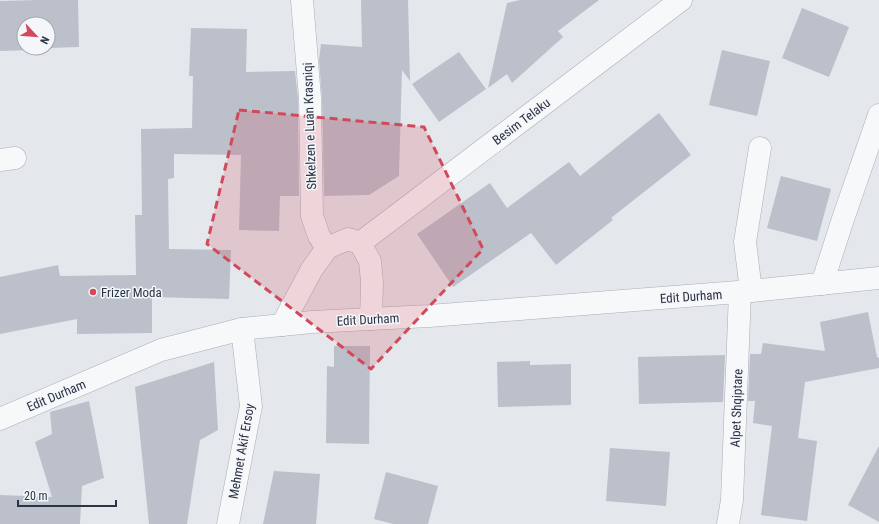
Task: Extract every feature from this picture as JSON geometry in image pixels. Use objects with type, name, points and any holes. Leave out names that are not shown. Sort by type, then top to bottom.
[{"type":"street","name":"Shkelzen e Luan Krasniqi","points":[[302,0],[310,98],[312,216],[319,236],[326,248]]},
{"type":"street","name":"Besim Telaku","points":[[360,242],[682,0]]},
{"type":"street","points":[[822,284],[842,219],[879,115]]},
{"type":"street","points":[[746,292],[745,242],[760,148]]},
{"type":"street","points":[[282,325],[312,269],[326,248],[348,239],[360,242],[370,261],[372,282],[371,319]]},
{"type":"street","name":"Edit Durham","points":[[0,419],[161,350],[242,329],[312,322],[429,316],[746,292],[879,278]]},
{"type":"street","name":"Alpet Shqiptare","points":[[728,524],[732,500],[746,292]]},
{"type":"street","name":"Mehmet Akif Ersoy","points":[[228,524],[251,406],[242,329]]},
{"type":"highlighted area","points":[[239,110],[424,127],[483,249],[371,369],[207,244]]},
{"type":"building","points":[[78,0],[79,47],[56,48],[56,16],[16,16],[16,50],[0,51],[0,1]]},
{"type":"building","points":[[361,0],[408,0],[410,81],[402,70],[399,176],[369,195],[324,196],[322,98],[319,60],[321,44],[362,47]]},
{"type":"building","points":[[520,0],[599,0],[558,31],[563,37],[512,83],[507,74],[488,88],[507,3]]},
{"type":"building","points":[[802,8],[849,27],[829,77],[782,58]]},
{"type":"building","points":[[191,28],[247,29],[246,72],[295,71],[298,99],[299,196],[280,196],[279,231],[239,230],[241,155],[174,154],[174,178],[168,179],[169,249],[231,250],[229,299],[152,297],[152,333],[77,334],[77,319],[0,334],[0,277],[58,265],[60,276],[136,275],[135,215],[142,215],[141,129],[192,128],[193,76],[189,76]]},
{"type":"building","points":[[722,50],[770,61],[757,116],[709,105]]},
{"type":"building","points":[[459,52],[486,89],[439,122],[412,84]]},
{"type":"building","points":[[659,113],[691,155],[611,218],[613,220],[556,265],[531,233],[453,287],[417,234],[490,183],[507,208],[569,162],[580,176]]},
{"type":"building","points":[[781,176],[831,189],[817,241],[767,228]]},
{"type":"building","points":[[868,312],[877,357],[879,358],[879,368],[805,382],[798,438],[817,441],[807,521],[761,515],[772,426],[753,423],[755,401],[748,401],[750,354],[761,354],[763,343],[825,351],[820,322]]},
{"type":"building","points":[[334,346],[370,346],[369,444],[326,443],[327,366],[334,367]]},
{"type":"building","points":[[725,355],[723,402],[639,404],[638,357]]},
{"type":"building","points":[[530,361],[530,365],[571,364],[571,405],[498,407],[497,362]]},
{"type":"building","points":[[214,362],[218,430],[200,440],[187,524],[149,524],[135,387]]},
{"type":"building","points":[[89,401],[104,478],[82,486],[80,524],[0,524],[0,495],[52,497],[35,442],[52,434],[50,412]]},
{"type":"building","points":[[879,446],[879,522],[848,505]]},
{"type":"building","points":[[610,448],[670,452],[666,506],[606,501]]},
{"type":"building","points":[[274,471],[320,474],[316,524],[263,524]]},
{"type":"building","points":[[386,472],[438,486],[428,524],[393,524],[374,519]]},
{"type":"place","name":"Frizer Moda","points":[[93,292]]}]
